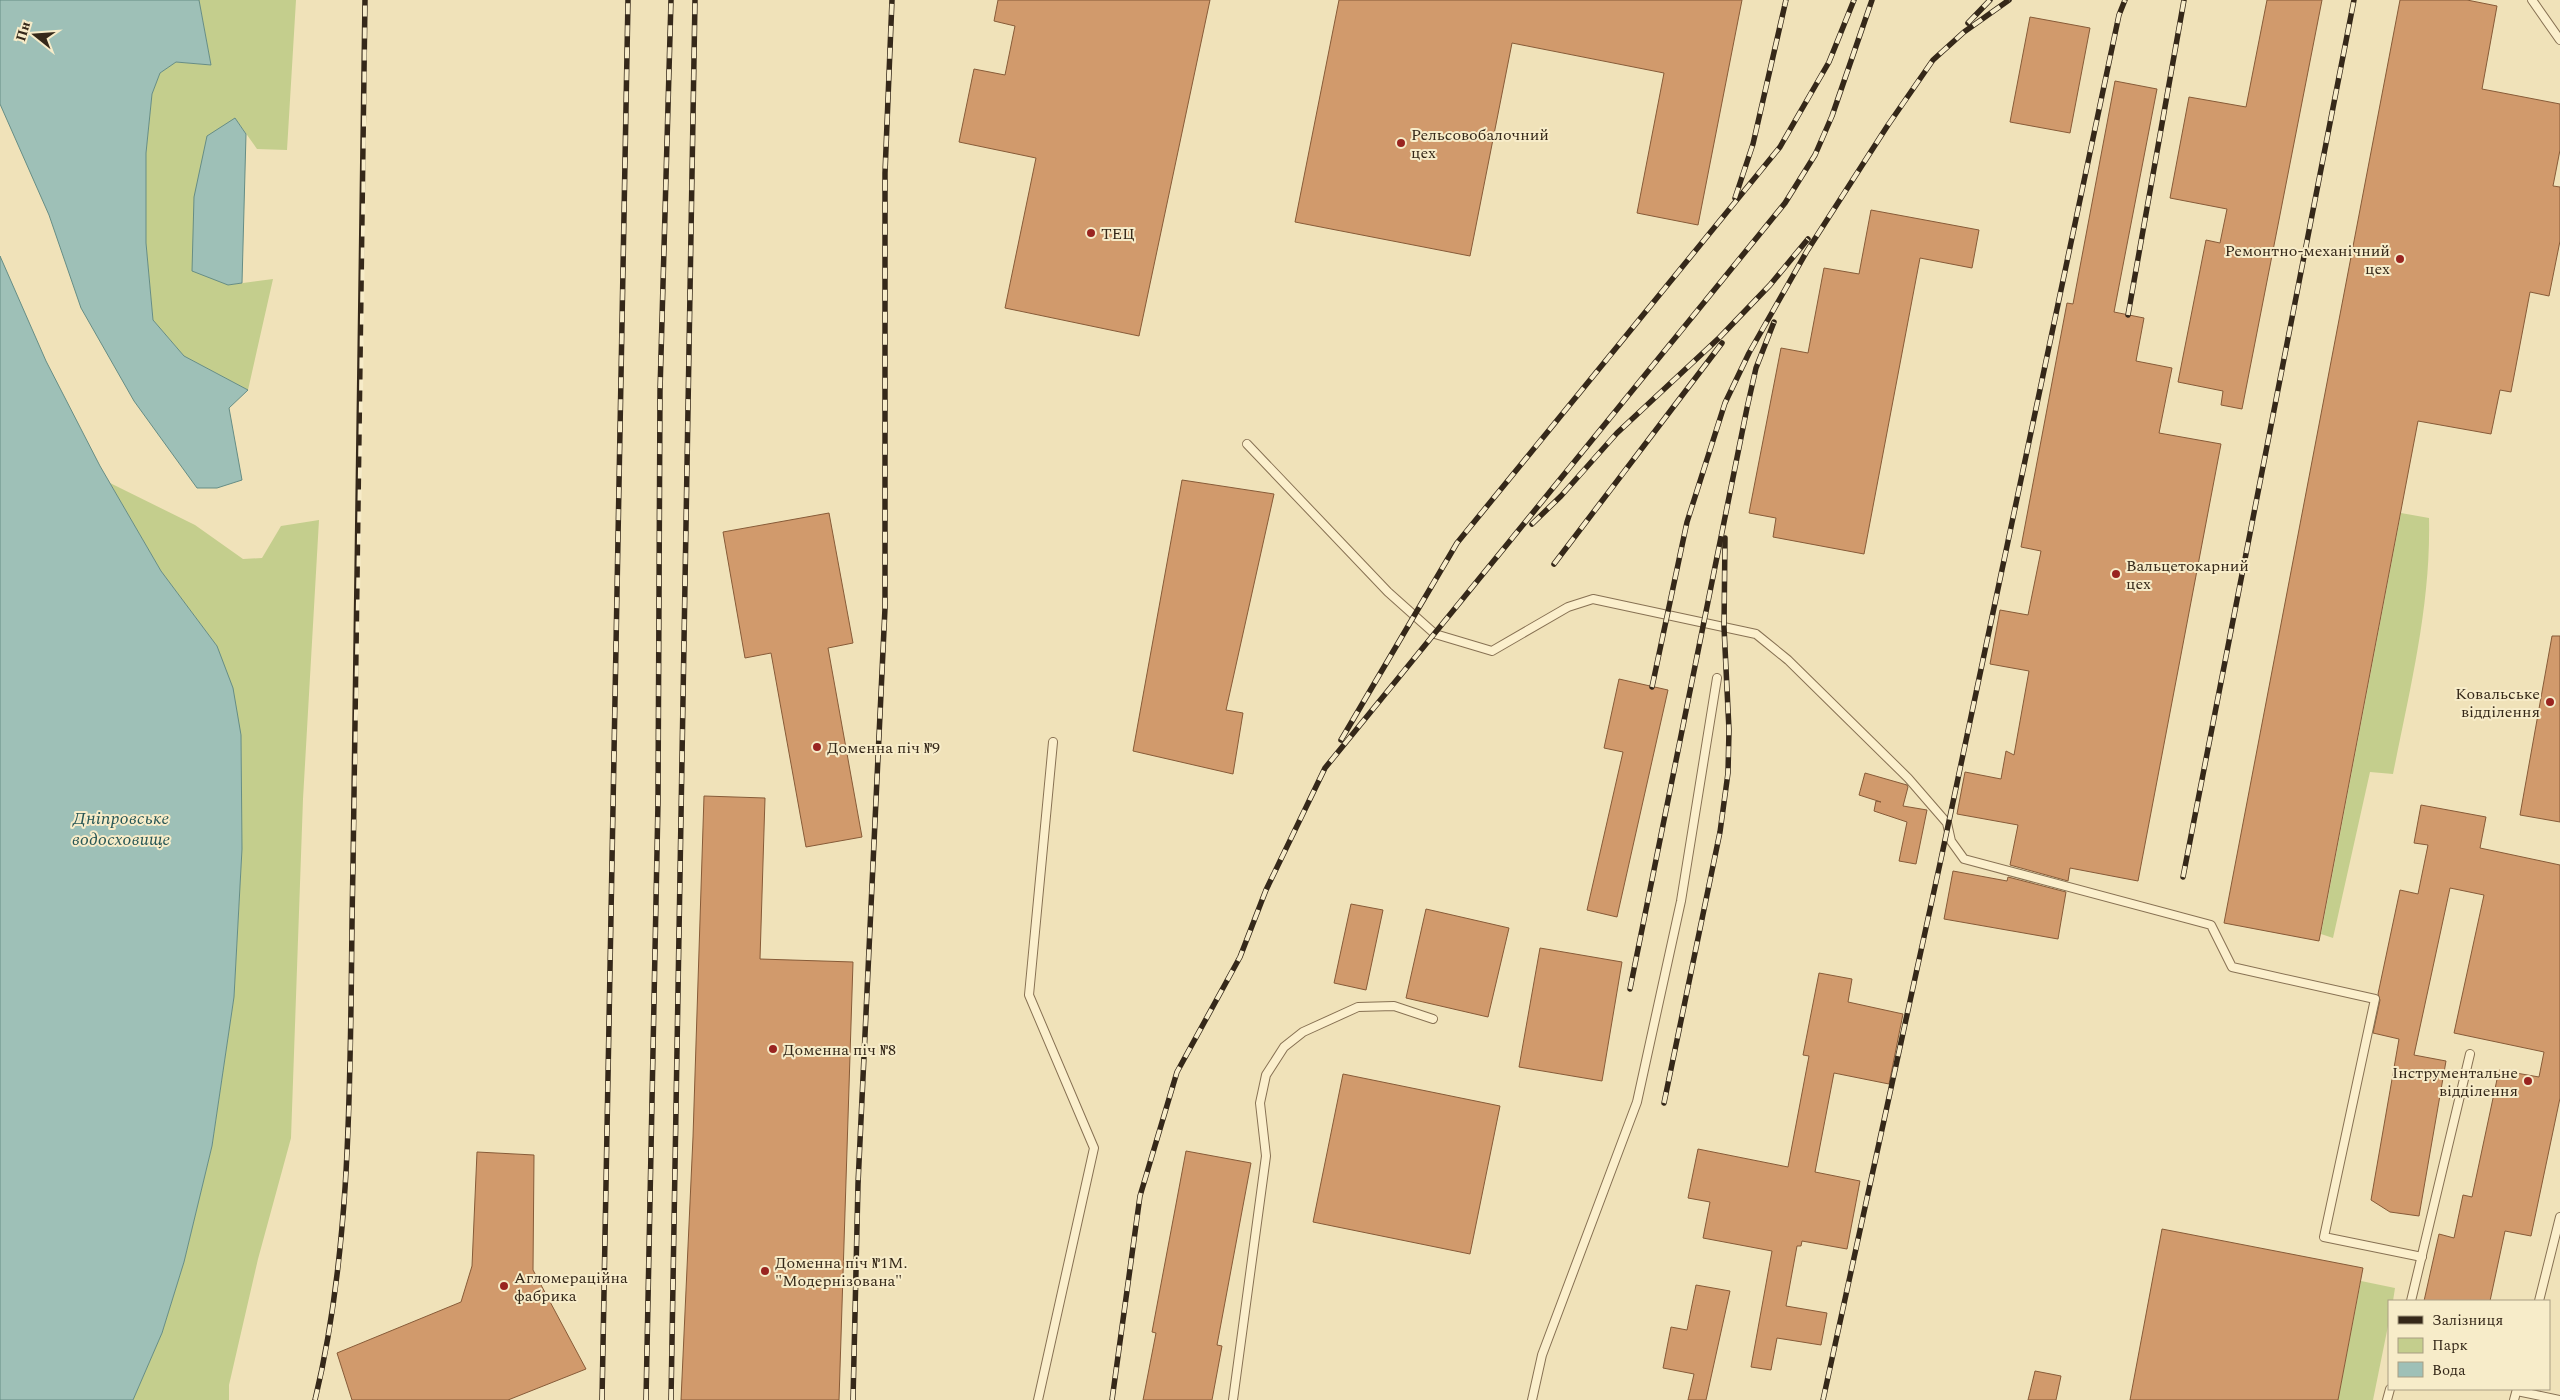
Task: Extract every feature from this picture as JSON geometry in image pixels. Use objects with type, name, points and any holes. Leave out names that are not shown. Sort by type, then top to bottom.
[{"type":"lane","points":[[2532,0],[2560,40]]},
{"type":"lane","points":[[1247,444],[1388,592],[1435,634],[1492,651],[1568,608],[1593,599],[1756,634],[1788,660],[1908,778],[1947,823],[1952,841],[1964,860],[2211,925],[2232,967],[2375,999],[2324,1236],[2422,1257]]},
{"type":"lane","points":[[1532,1400],[1542,1355],[1637,1102],[1681,901],[1716,678]]},
{"type":"lane","points":[[1038,1400],[1094,1148],[1029,995],[1053,742]]},
{"type":"lane","points":[[1233,1400],[1266,1156],[1260,1103],[1266,1075],[1284,1047],[1303,1032],[1358,1007],[1394,1006],[1433,1019]]},
{"type":"lane","points":[[2411,1300],[2470,1054]]},
{"type":"lane","points":[[2539,1300],[2560,1217]]},
{"type":"lane","points":[[2514,1400],[2517,1390],[2560,1400]]},
{"type":"green space","points":[[199,0],[296,0],[287,150],[257,149],[235,118],[228,285],[273,279],[248,390],[184,356],[153,320],[146,243],[146,153],[152,94],[160,73],[176,62],[211,65]]},
{"type":"green space","points":[[110,483],[195,525],[243,559],[262,558],[281,526],[319,520],[303,799],[291,1138],[258,1259],[229,1385],[229,1400],[133,1400],[162,1333],[184,1262],[212,1146],[234,997],[242,849],[241,735],[217,646],[161,571]]},
{"type":"green space","points":[[2401,513],[2429,518],[2427,583],[2423,615],[2393,774],[2370,772],[2333,938],[2321,934]]},
{"type":"green space","points":[[2361,1281],[2395,1288],[2393,1300],[2388,1300],[2388,1326],[2373,1400],[2338,1400]]},
{"type":"water","points":[[0,0],[199,0],[211,65],[176,62],[160,73],[152,94],[146,153],[146,243],[153,320],[184,356],[248,390],[229,408],[242,480],[217,488],[197,488],[134,401],[81,308],[49,215],[0,104]]},
{"type":"water","points":[[235,118],[246,134],[242,283],[228,285],[192,271],[194,197],[207,136]]},
{"type":"water","name":"Дніпровське водосховище","points":[[0,256],[46,361],[100,466],[161,571],[217,646],[233,688],[241,735],[242,849],[234,997],[212,1146],[184,1262],[162,1333],[133,1400],[0,1400]]},
{"type":"building","name":"ТЕЦ","points":[[998,0],[1210,0],[1139,336],[1005,308],[1036,158],[959,142],[974,69],[1005,75],[1015,26],[994,21]]},
{"type":"building","name":"Рельсовобалочний цех","points":[[1339,0],[1742,0],[1698,225],[1637,213],[1664,73],[1512,43],[1470,256],[1295,222]]},
{"type":"building","points":[[2267,0],[2322,0],[2242,409],[2221,405],[2223,391],[2178,382],[2206,240],[2220,243],[2227,209],[2170,198],[2189,97],[2246,107]]},
{"type":"building","name":"Ремонтно-механічний цех","points":[[2400,0],[2467,0],[2497,6],[2482,89],[2560,104],[2560,150],[2553,186],[2560,187],[2560,241],[2549,296],[2530,292],[2511,392],[2500,390],[2491,434],[2418,421],[2319,941],[2224,923]]},
{"type":"building","points":[[2030,17],[2090,28],[2070,133],[2010,122]]},
{"type":"building","name":"Вальцетокарний цех","points":[[2115,81],[2157,89],[2114,312],[2144,318],[2136,361],[2172,368],[2159,433],[2221,444],[2138,881],[2070,868],[2068,881],[2010,865],[2018,825],[1957,814],[1965,772],[2001,779],[2006,751],[2014,755],[2029,671],[1990,664],[2000,610],[2028,615],[2041,551],[2021,547],[2067,303],[2073,304]]},
{"type":"building","points":[[1871,210],[1979,230],[1972,268],[1920,258],[1864,554],[1773,537],[1776,518],[1749,513],[1781,348],[1808,353],[1824,268],[1859,274]]},
{"type":"building","points":[[1182,480],[1274,494],[1226,710],[1243,713],[1233,774],[1133,751]]},
{"type":"building","name":"Доменна піч №9","points":[[829,513],[853,643],[828,648],[862,837],[806,847],[771,653],[745,658],[723,532]]},
{"type":"building","name":"Ковальське відділення","points":[[2552,636],[2560,636],[2560,822],[2520,815]]},
{"type":"building","points":[[1619,679],[1668,690],[1617,917],[1587,910],[1623,752],[1604,748]]},
{"type":"building","points":[[1865,773],[1907,785],[1903,806],[1927,810],[1916,864],[1899,861],[1907,822],[1874,811],[1876,801],[1881,802],[1859,795]]},
{"type":"building","points":[[704,796],[765,798],[760,959],[853,962],[839,1400],[681,1400],[693,1137]]},
{"type":"building","name":"Інструментальне відділення","points":[[2421,805],[2486,817],[2480,848],[2560,865],[2560,1098],[2531,1236],[2505,1231],[2490,1300],[2424,1300],[2439,1234],[2454,1238],[2463,1195],[2472,1197],[2499,1070],[2539,1077],[2544,1052],[2454,1033],[2484,895],[2450,888],[2414,1055],[2446,1061],[2419,1216],[2390,1212],[2371,1200],[2399,1039],[2373,1033],[2380,1000],[2378,994],[2400,890],[2418,894],[2428,845],[2414,843]]},
{"type":"building","points":[[1953,871],[2007,881],[2008,877],[2066,892],[2058,939],[1944,919]]},
{"type":"building","points":[[1351,904],[1383,910],[1366,990],[1334,983]]},
{"type":"building","points":[[1426,909],[1509,928],[1488,1017],[1406,998]]},
{"type":"building","points":[[1540,948],[1622,962],[1602,1081],[1519,1067]]},
{"type":"building","points":[[1819,973],[1852,979],[1848,1002],[1903,1014],[1889,1084],[1834,1073],[1815,1172],[1860,1181],[1847,1249],[1802,1241],[1801,1246],[1797,1246],[1786,1306],[1827,1313],[1821,1345],[1777,1338],[1771,1370],[1751,1367],[1772,1251],[1703,1238],[1710,1202],[1688,1198],[1698,1149],[1788,1167],[1809,1056],[1803,1055]]},
{"type":"building","points":[[1343,1074],[1500,1106],[1470,1254],[1313,1222]]},
{"type":"building","points":[[1186,1151],[1251,1163],[1217,1345],[1222,1346],[1212,1400],[1143,1400],[1156,1333],[1152,1332]]},
{"type":"building","name":"Агломераційна фабрика","points":[[477,1152],[534,1155],[533,1270],[586,1369],[508,1400],[352,1400],[337,1353],[461,1302],[472,1266]]},
{"type":"building","points":[[2162,1229],[2363,1268],[2338,1400],[2130,1400]]},
{"type":"building","points":[[1696,1285],[1730,1291],[1706,1400],[1688,1400],[1694,1374],[1663,1368],[1671,1327],[1687,1330]]},
{"type":"building","points":[[2035,1371],[2061,1376],[2056,1400],[2028,1400]]},
{"type":"railway","points":[[315,1400],[328,1336],[338,1270],[348,1135],[359,542],[365,0]]},
{"type":"railway","points":[[602,1400],[628,0]]},
{"type":"railway","points":[[646,1400],[658,802],[660,391],[671,0]]},
{"type":"railway","points":[[671,1400],[695,0]]},
{"type":"railway","points":[[853,1400],[858,1184],[885,608],[885,173],[892,0]]},
{"type":"railway","points":[[1735,198],[1753,144],[1786,0]]},
{"type":"railway","points":[[1341,740],[1457,543],[1780,147],[1829,62],[1854,0]]},
{"type":"railway","points":[[1112,1400],[1140,1196],[1177,1072],[1240,957],[1266,890],[1325,768],[1785,203],[1815,155],[1832,116],[1872,0]]},
{"type":"railway","points":[[1968,23],[1990,0]]},
{"type":"railway","points":[[1652,687],[1687,522],[1725,403],[1749,353],[1807,251],[1888,125],[1933,60],[1964,32],[2009,0]]},
{"type":"railway","points":[[1823,1400],[1941,859],[2119,15],[2125,0]]},
{"type":"railway","points":[[2128,315],[2184,0]]},
{"type":"railway","points":[[2183,877],[2354,0]]},
{"type":"railway","points":[[1532,524],[1561,496],[1617,433],[1720,337],[1770,285],[1808,239]]},
{"type":"railway","points":[[1630,989],[1747,408],[1756,368],[1774,322]]},
{"type":"railway","points":[[1554,564],[1722,343]]},
{"type":"railway","points":[[1664,1103],[1720,832],[1728,773],[1729,730],[1724,627],[1725,538]]},
{"type":"place","name":"Рельсовобалочний цех","points":[[1401,143]]},
{"type":"place","name":"ТЕЦ","points":[[1091,233]]},
{"type":"place","name":"Ремонтно-механічний цех","points":[[2400,259]]},
{"type":"place","name":"Вальцетокарний цех","points":[[2116,574]]},
{"type":"place","name":"Ковальське відділення","points":[[2550,702]]},
{"type":"place","name":"Доменна піч №9","points":[[817,747]]},
{"type":"place","name":"Доменна піч №8","points":[[773,1049]]},
{"type":"place","name":"Інструментальне відділення","points":[[2528,1081]]},
{"type":"place","name":"Доменна піч №1М. \"Модернізована\"","points":[[765,1271]]},
{"type":"place","name":"Агломераційна фабрика","points":[[504,1286]]}]
